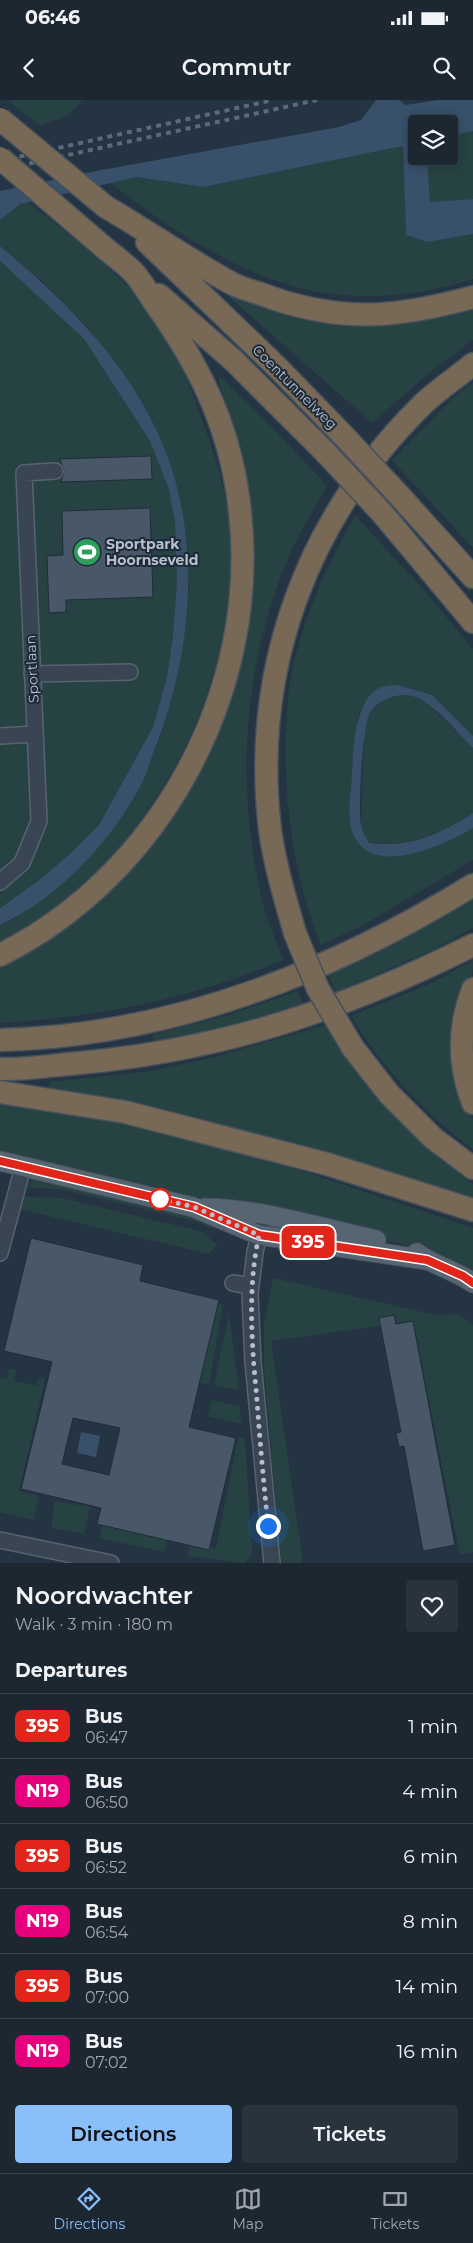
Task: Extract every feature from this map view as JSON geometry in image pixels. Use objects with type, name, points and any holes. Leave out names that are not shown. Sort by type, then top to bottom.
[{"type":"highway","points":[[0,119],[106,208],[144,234],[234,285],[305,309],[352,315],[397,314],[473,297]]},
{"type":"highway","points":[[0,158],[134,274],[179,338],[202,377],[223,433],[240,512],[243,556],[235,640],[222,692],[208,731],[191,766],[150,830],[120,864],[72,909],[0,955]]},
{"type":"highway","name":"Coentunnelweg","points":[[144,234],[343,435],[473,577]]},
{"type":"highway","name":"Coentunnelweg","points":[[134,274],[233,360],[326,453],[382,513],[473,622]]},
{"type":"highway","points":[[473,364],[424,404],[388,444],[343,501],[312,558],[290,613],[272,694],[267,749],[270,831],[282,887],[295,933],[318,989],[353,1048],[389,1094],[433,1138],[473,1168]]},
{"type":"highway","points":[[0,1040],[79,1034],[165,1019],[216,1005],[270,987],[340,958],[426,914],[473,885]]},
{"type":"highway","points":[[0,1069],[120,1059],[227,1040],[278,1026],[357,998],[408,978],[473,945]]},
{"type":"highway","points":[[473,989],[465,1012],[460,1037],[464,1071],[473,1103]]},
{"type":"highway","points":[[0,1092],[125,1112],[327,1164],[473,1210]]},
{"type":"main road","points":[[0,1161],[194,1207],[259,1235],[427,1260]]},
{"type":"main road","points":[[194,1207],[225,1208],[264,1215],[394,1244],[415,1251],[427,1260],[463,1276],[473,1283]]},
{"type":"street","name":"Sportlaan","points":[[0,882],[22,863],[39,821],[24,473],[54,471]]},
{"type":"street","points":[[32,674],[130,672]]},
{"type":"street","points":[[0,736],[35,734]]},
{"type":"street","points":[[0,1253],[23,1167]]},
{"type":"street","points":[[264,1215],[251,1286],[253,1362],[272,1563]]},
{"type":"street","points":[[233,1283],[251,1286]]},
{"type":"street","points":[[0,1540],[85,1561],[111,1563]]},
{"type":"green space","points":[[7,100],[83,100],[67,116],[40,126]]},
{"type":"green space","points":[[473,131],[473,199],[430,202],[428,165],[458,165],[458,134]]},
{"type":"green space","points":[[403,146],[406,235],[427,242],[473,234],[473,279],[419,292],[382,296],[344,295],[298,287],[269,278],[212,252],[159,219],[111,183],[137,177],[203,187]]},
{"type":"green space","points":[[28,202],[117,276],[149,310],[168,339],[179,359],[210,442],[219,472],[229,518],[232,561],[228,606],[221,645],[211,683],[197,720],[161,790],[139,823],[87,883],[67,901],[0,947],[0,925],[14,919],[141,786],[162,732],[176,684],[189,585],[160,438],[130,383],[91,331],[42,281],[0,246],[0,220],[20,204]]},
{"type":"green space","name":"Sportpark Hoornseveld","points":[[0,261],[84,339],[150,441],[169,490],[175,523],[177,581],[173,635],[167,677],[153,727],[99,825],[70,854],[39,880],[0,908],[0,894],[3,892],[0,892]]},
{"type":"green space","points":[[218,287],[357,324],[406,324],[473,308],[473,340],[429,373],[372,423]]},
{"type":"green space","points":[[220,376],[274,429],[327,486],[290,553],[272,603],[260,644],[248,728],[248,812],[253,854],[263,903],[283,960],[215,985],[144,1004],[73,1016],[0,1023],[0,966],[195,778],[225,715],[238,447],[218,378]]},
{"type":"green space","points":[[473,382],[473,548],[392,460],[456,395]]},
{"type":"green space","points":[[355,515],[424,590],[473,649],[473,736],[432,695],[398,685],[359,712],[352,762],[362,849],[425,850],[473,828],[473,860],[365,924],[321,945],[304,893],[289,814],[286,760],[287,705],[293,667],[306,620],[328,567]]},
{"type":"green space","points":[[393,696],[412,696],[427,703],[473,748],[473,813],[448,828],[424,838],[398,843],[369,843],[361,826],[364,736],[370,712],[382,701]]},
{"type":"green space","points":[[473,891],[473,928],[430,951],[336,992],[327,973]]},
{"type":"green space","points":[[473,960],[466,1108],[473,1119],[473,1150],[438,1121],[406,1089],[377,1054],[351,1016],[434,982]]},
{"type":"green space","points":[[297,991],[303,1003],[267,1015],[230,1026],[175,1038],[156,1041],[152,1035],[229,1015]]},
{"type":"green space","points":[[325,1025],[356,1071],[373,1091],[430,1148],[473,1184],[473,1200],[49,1089],[50,1082],[151,1071],[211,1058]]},
{"type":"green space","points":[[0,1100],[153,1128],[296,1169],[473,1228],[473,1272],[461,1264],[431,1251],[0,1151]]},
{"type":"green space","points":[[33,1179],[185,1213],[217,1224],[212,1229],[202,1223],[64,1190],[26,1187]]},
{"type":"green space","points":[[22,1196],[62,1198],[195,1230],[202,1232],[217,1245],[209,1254],[19,1209]]},
{"type":"green space","points":[[273,1278],[436,1315],[459,1314],[473,1326],[473,1552],[460,1555],[413,1321],[271,1341],[303,1563],[281,1563],[264,1368],[264,1325]]},
{"type":"green space","points":[[215,1303],[223,1305],[209,1384],[199,1383]]},
{"type":"green space","points":[[229,1314],[239,1390],[214,1385]]},
{"type":"green space","points":[[9,1369],[16,1370],[14,1381],[37,1386],[39,1377],[45,1379],[19,1491],[39,1496],[33,1520],[0,1512],[0,1377],[7,1379]]},
{"type":"green space","points":[[212,1400],[240,1406],[241,1424],[208,1416]]},
{"type":"green space","points":[[238,1438],[245,1438],[252,1554],[245,1563],[188,1556],[190,1544],[216,1548]]},
{"type":"green space","points":[[55,1501],[90,1507],[84,1534],[51,1528]]},
{"type":"green space","points":[[102,1526],[167,1539],[164,1552],[99,1538]]},
{"type":"water","points":[[376,100],[399,100],[406,105],[438,100],[473,100],[473,131],[458,134],[458,115],[408,115],[408,165],[428,165],[430,202],[473,199],[473,234],[427,242],[406,235],[403,146],[203,187],[137,177],[20,204],[0,220],[0,191],[96,171],[339,127],[361,120]]},
{"type":"water","points":[[0,246],[70,309],[111,357],[130,383],[146,410],[160,438],[174,475],[183,514],[187,553],[188,594],[185,634],[178,673],[168,712],[147,773],[140,787],[128,808],[98,848],[80,867],[42,900],[22,914],[0,925],[0,908],[39,880],[70,854],[99,825],[153,727],[167,677],[173,635],[177,581],[175,523],[169,490],[150,441],[84,339],[0,261]]},
{"type":"water","points":[[398,685],[432,695],[473,736],[473,748],[437,711],[420,699],[401,695],[379,703],[371,711],[368,719],[363,748],[360,816],[365,836],[369,843],[398,844],[411,842],[448,828],[473,813],[473,828],[428,849],[393,856],[377,855],[363,848],[354,836],[350,822],[354,744],[361,713],[370,695],[379,688]]},
{"type":"water","points":[[81,1432],[100,1436],[96,1457],[77,1453]]},
{"type":"building","points":[[151,456],[152,479],[61,482],[64,471],[60,459]]},
{"type":"building","points":[[150,508],[153,597],[66,600],[66,612],[49,613],[47,556],[63,555],[62,511]]},
{"type":"building","points":[[31,1238],[143,1265],[140,1281],[219,1300],[189,1427],[236,1438],[209,1550],[97,1524],[101,1508],[21,1489],[52,1362],[4,1351]],"holes":[[[73,1418],[120,1428],[109,1475],[62,1464]]]},
{"type":"building","points":[[394,1315],[396,1324],[413,1321],[455,1545],[423,1551],[404,1446],[399,1447],[396,1433],[401,1432],[379,1318]]},
{"type":"railway","points":[[0,161],[273,100]]},
{"type":"railway","points":[[0,170],[317,100]]},
{"type":"bus line","name":"395","points":[[0,1161],[194,1207],[259,1235],[427,1260],[463,1276],[473,1283]]},
{"type":"place","name":"Sportpark Hoornseveld","points":[[87,552]]},
{"type":"route","points":[[160,1199],[156,1198],[194,1207],[259,1235],[250,1294],[253,1362],[268,1526]]}]
